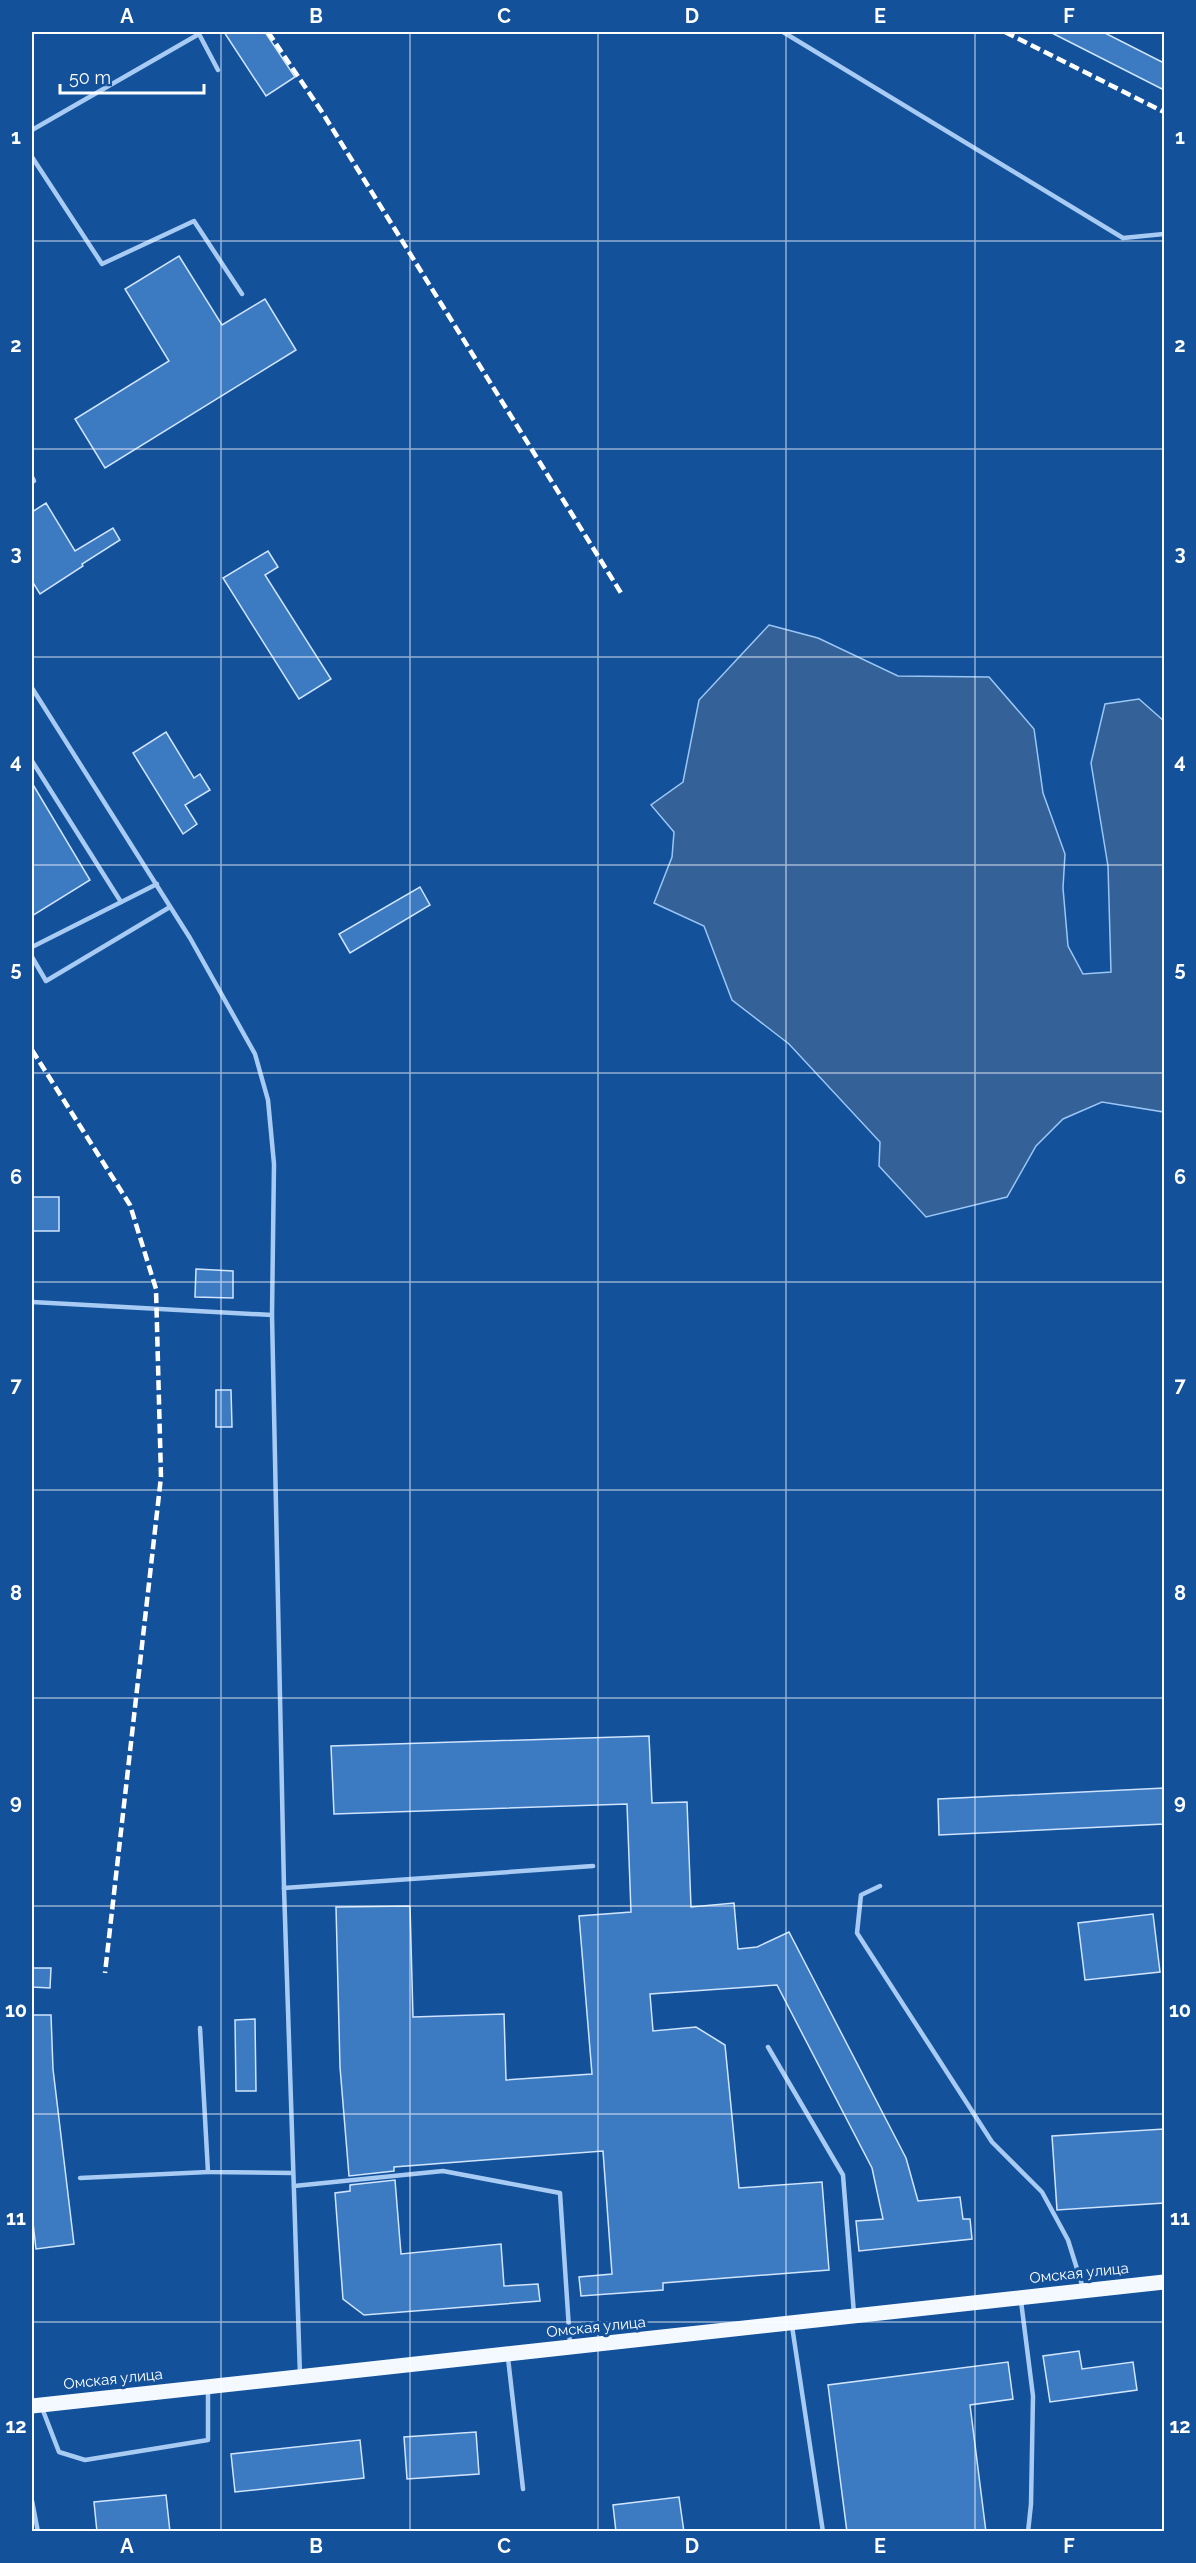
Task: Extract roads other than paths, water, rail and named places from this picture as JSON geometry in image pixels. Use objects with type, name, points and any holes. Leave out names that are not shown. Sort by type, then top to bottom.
[{"type":"main road","name":"Омская улица","points":[[36,2406],[1164,2282]]},
{"type":"lane","points":[[783,32],[1123,238],[1164,234]]},
{"type":"lane","points":[[32,130],[199,34],[218,70]]},
{"type":"lane","points":[[32,157],[102,264],[194,221],[242,294]]},
{"type":"lane","points":[[32,688],[171,907],[255,1054],[268,1100],[274,1164],[272,1315],[284,1888],[300,2378]]},
{"type":"lane","points":[[32,761],[121,902]]},
{"type":"lane","points":[[32,947],[157,884]]},
{"type":"lane","points":[[32,957],[46,981],[171,907]]},
{"type":"lane","points":[[32,1302],[272,1315]]},
{"type":"lane","points":[[284,1888],[593,1866]]},
{"type":"lane","points":[[880,1886],[861,1895],[857,1933],[992,2142],[1042,2192],[1068,2240],[1084,2291]]},
{"type":"lane","points":[[200,2028],[208,2172]]},
{"type":"lane","points":[[768,2047],[843,2175],[854,2317]]},
{"type":"lane","points":[[294,2186],[443,2171],[560,2193],[570,2348]]},
{"type":"lane","points":[[80,2178],[208,2172],[293,2173]]},
{"type":"lane","points":[[1021,2298],[1034,2396],[1029,2532]]},
{"type":"lane","points":[[792,2324],[823,2532]]},
{"type":"lane","points":[[508,2355],[523,2489]]},
{"type":"lane","points":[[36,2406],[59,2452],[85,2460],[208,2440],[208,2387]]},
{"type":"lane","points":[[32,2501],[38,2532]]},
{"type":"water","points":[[769,625],[818,638],[898,676],[989,677],[1034,729],[1043,793],[1065,854],[1063,888],[1068,946],[1083,974],[1111,972],[1108,866],[1091,763],[1105,704],[1139,699],[1164,721],[1164,1112],[1102,1102],[1063,1119],[1036,1146],[1007,1197],[926,1217],[879,1166],[880,1142],[789,1044],[732,1000],[704,926],[654,903],[672,857],[674,832],[651,805],[683,782],[699,700]]},
{"type":"railway","points":[[268,32],[322,112],[621,593]]},
{"type":"railway","points":[[1005,32],[1164,112]]},
{"type":"railway","points":[[32,1050],[130,1205],[156,1289],[161,1477],[105,1973]]}]
